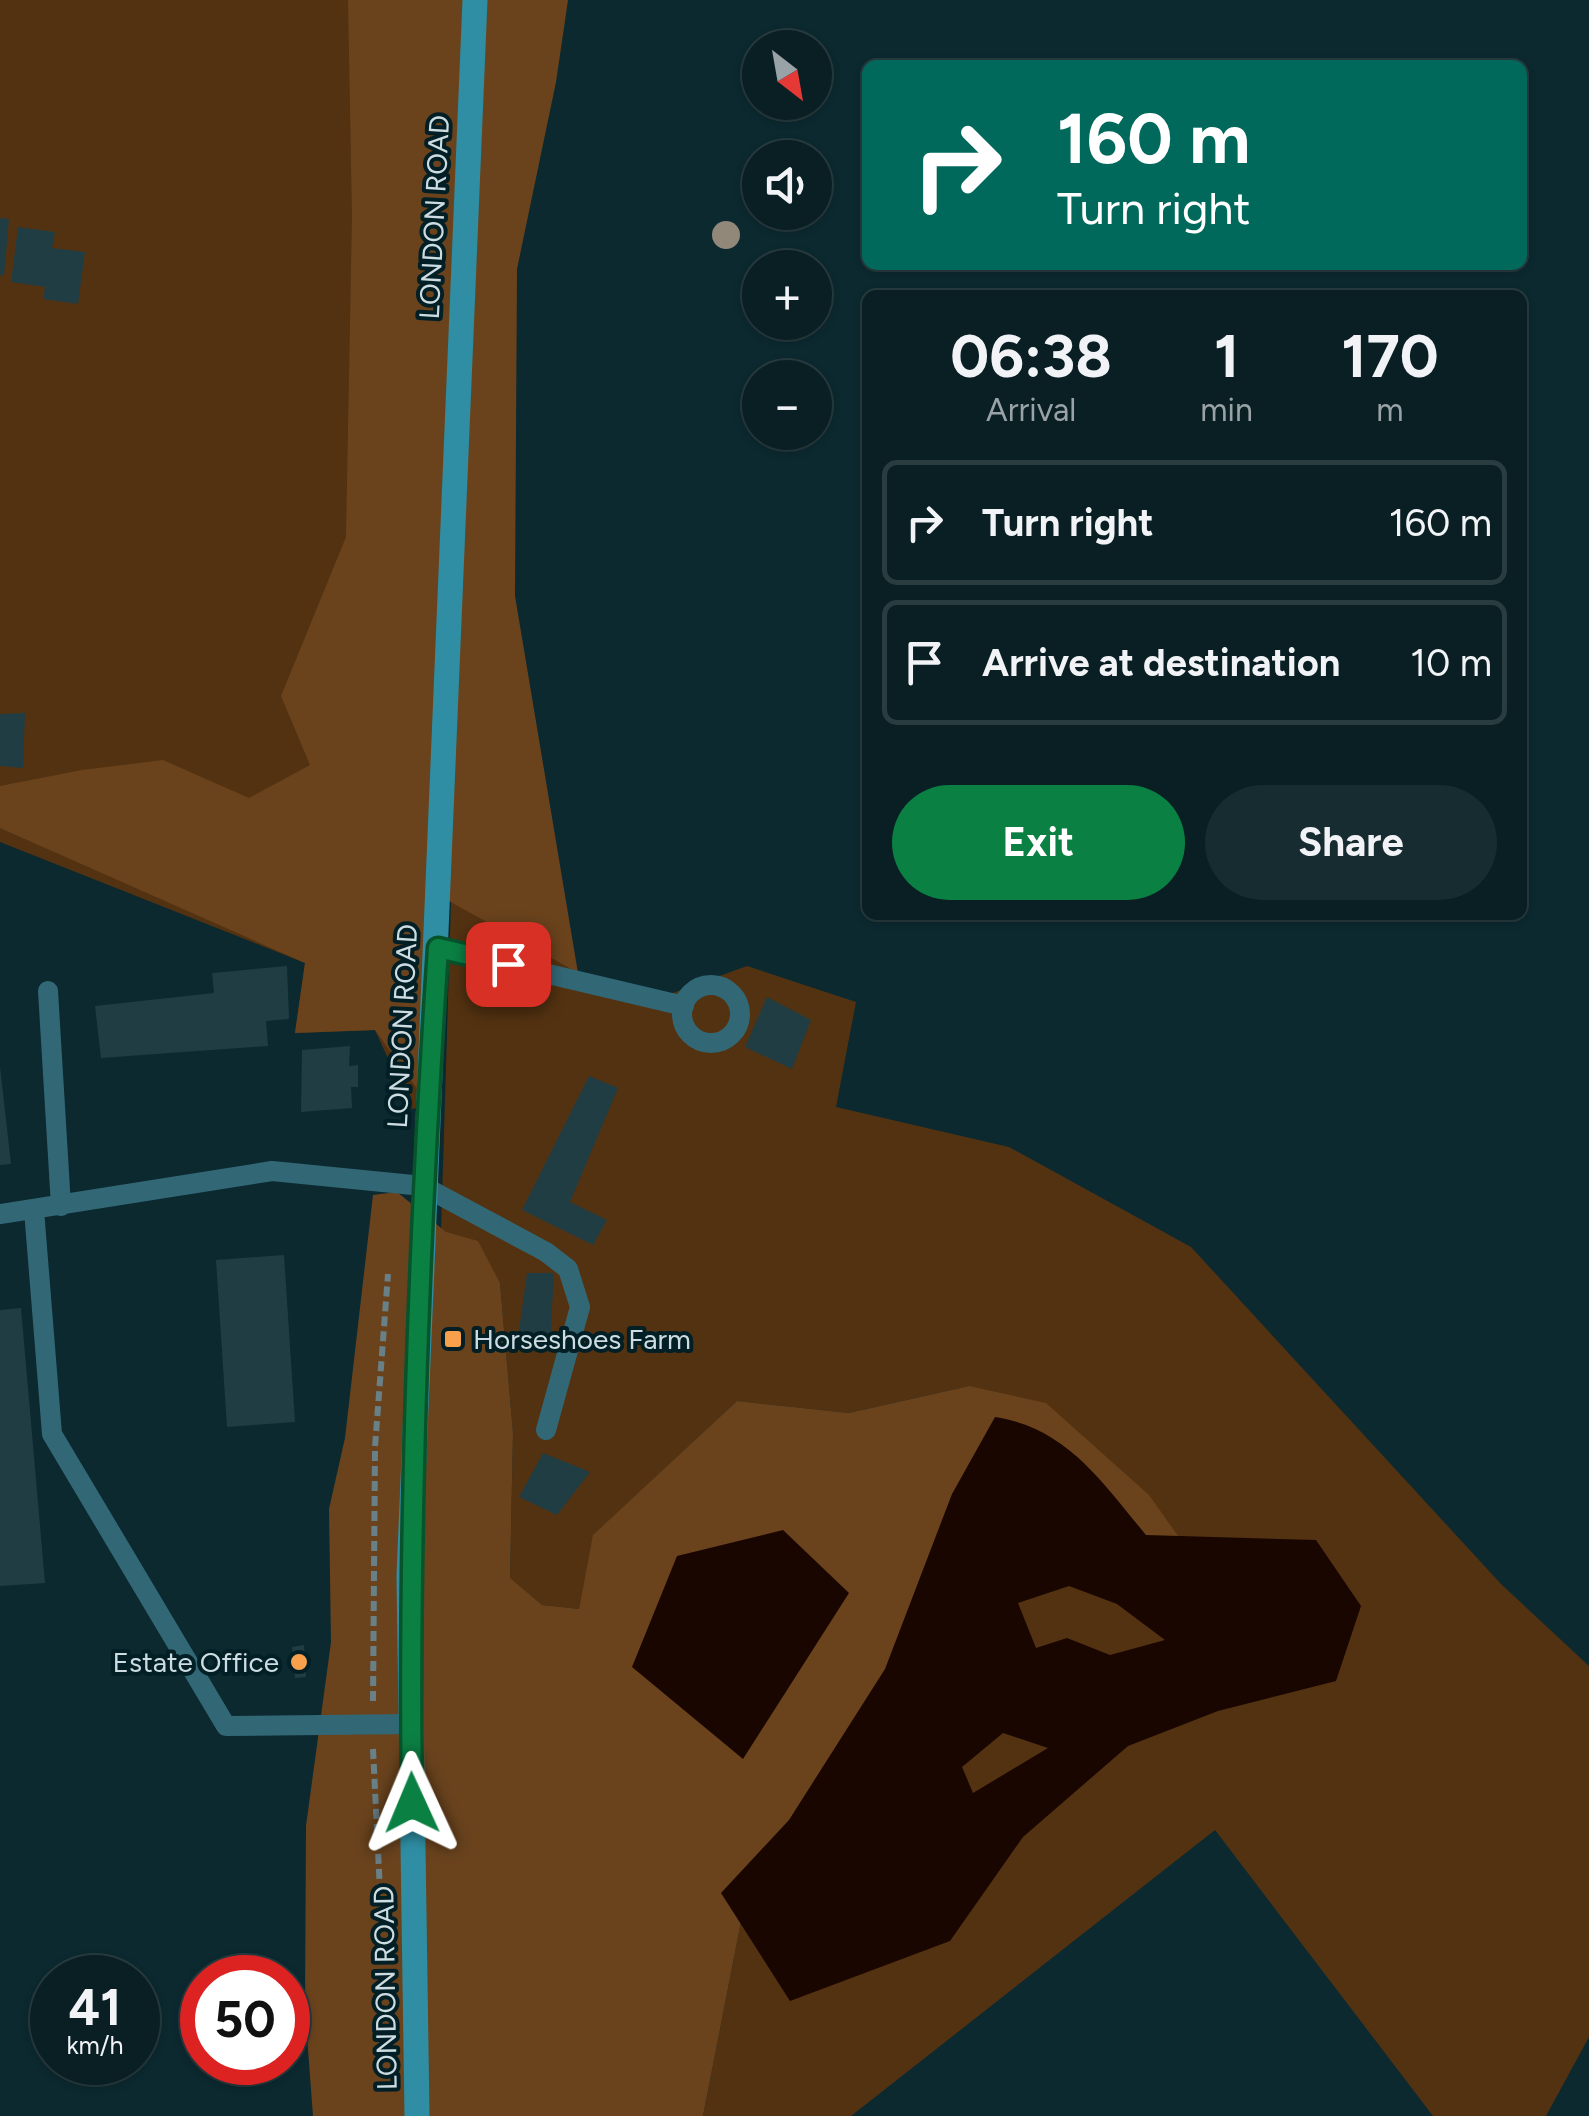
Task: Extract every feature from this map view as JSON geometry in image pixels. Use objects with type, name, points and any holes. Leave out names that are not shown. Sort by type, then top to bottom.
[{"type":"main road","name":"LONDON ROAD","points":[[416,2116],[409,1576],[475,0]]},
{"type":"lane","points":[[438,948],[684,1006]]},
{"type":"lane","points":[[48,991],[61,1206]]},
{"type":"lane","points":[[0,1214],[272,1171],[423,1186],[546,1252],[568,1269],[580,1307],[546,1430]]},
{"type":"lane","points":[[34,1210],[52,1434],[226,1726],[411,1724]]},
{"type":"shaded area","points":[[0,0],[474,0],[423,1107],[411,1109],[375,1030],[295,1033],[305,963],[0,842]]},
{"type":"shaded area","points":[[348,0],[568,0],[556,82],[517,269],[515,596],[578,973],[440,896],[428,1104],[375,1030],[295,1033],[305,963],[0,828],[0,786],[163,760],[249,798],[310,765],[281,696],[346,537],[352,216]]},
{"type":"shaded area","points":[[451,901],[578,973],[670,994],[747,966],[856,1002],[836,1107],[1009,1147],[1191,1247],[1501,1584],[1589,1666],[1589,2037],[1546,2116],[1433,2116],[1215,1830],[851,2116],[703,2116],[744,1906],[969,1386],[849,1413],[737,1401],[594,1535],[579,1609],[542,1605],[510,1579],[513,1433],[500,1283],[441,1232]]},
{"type":"shaded area","points":[[397,1192],[446,1232],[478,1241],[500,1283],[513,1433],[510,1578],[542,1605],[579,1609],[593,1535],[737,1401],[849,1413],[969,1386],[1046,1403],[1149,1495],[1188,1550],[1150,1559],[1011,1456],[905,1727],[744,1906],[703,2116],[313,2116],[310,1955],[305,1955],[306,1826],[331,1642],[329,1509],[345,1438],[373,1195]]},
{"type":"shaded area","points":[[995,1417],[1020,1423],[1063,1445],[1081,1460],[1146,1535],[1316,1540],[1361,1606],[1336,1681],[1218,1711],[1128,1746],[1023,1837],[950,1941],[790,2001],[721,1893],[789,1820],[885,1669],[952,1494]],"holes":[[[1069,1586],[1117,1604],[1165,1640],[1110,1655],[1067,1638],[1036,1648],[1018,1603]],[[1003,1733],[1048,1748],[973,1793],[962,1767]]]},
{"type":"shaded area","points":[[783,1530],[849,1593],[743,1759],[632,1667],[677,1556]]},
{"type":"building","points":[[0,218],[9,219],[4,276],[0,275]]},
{"type":"building","points":[[18,227],[55,232],[52,248],[85,252],[78,304],[43,299],[45,287],[11,282]]},
{"type":"building","points":[[25,713],[23,768],[0,766],[0,714]]},
{"type":"building","points":[[287,966],[289,1019],[266,1021],[268,1046],[101,1058],[95,1006],[214,993],[212,973]]},
{"type":"building","points":[[767,997],[811,1020],[792,1069],[745,1047]]},
{"type":"building","points":[[350,1046],[349,1066],[358,1065],[358,1087],[351,1087],[352,1108],[301,1112],[302,1050]]},
{"type":"building","points":[[0,1067],[11,1164],[0,1165]]},
{"type":"building","points":[[589,1076],[618,1088],[570,1202],[607,1220],[593,1245],[522,1210]]},
{"type":"building","points":[[284,1255],[295,1422],[227,1427],[216,1260]]},
{"type":"building","points":[[527,1273],[554,1273],[550,1345],[517,1345]]},
{"type":"building","points":[[21,1308],[45,1583],[0,1586],[0,1310]]},
{"type":"building","points":[[543,1453],[590,1472],[557,1515],[519,1497]]},
{"type":"building","name":"Estate Office","points":[[304,1645],[306,1677],[295,1678],[292,1647]]},
{"type":"place","name":"Horseshoes Farm","points":[[453,1339]]},
{"type":"place","name":"Estate Office","points":[[299,1662]]},
{"type":"route","points":[[412,1803],[409,1576],[421,1224],[438,948],[508,964]]}]
